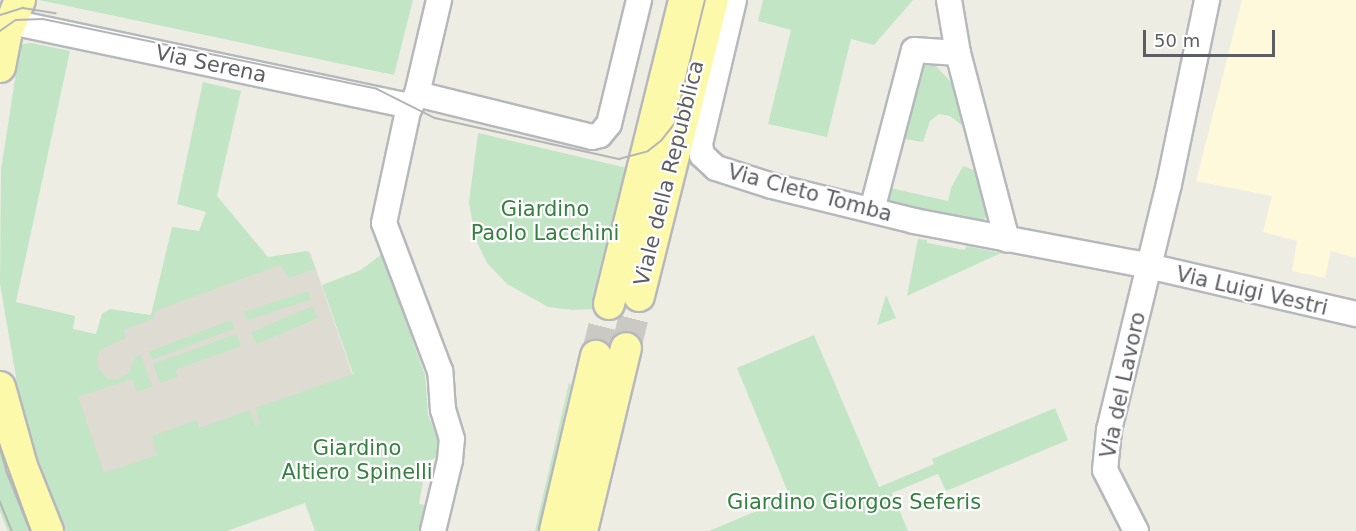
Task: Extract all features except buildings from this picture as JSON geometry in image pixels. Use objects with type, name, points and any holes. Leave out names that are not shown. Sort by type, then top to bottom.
[{"type":"main road","name":"Viale della Repubblica","points":[[609,304],[684,0]]},
{"type":"main road","name":"Viale della Repubblica","points":[[626,237],[639,296],[713,0]]},
{"type":"main road","points":[[0,68],[15,11]]},
{"type":"main road","points":[[582,531],[626,348]]},
{"type":"main road","points":[[555,531],[596,356]]},
{"type":"main road","points":[[0,388],[22,466],[48,531]]},
{"type":"street","points":[[433,531],[450,460],[452,439],[443,410],[440,371],[385,230],[385,215],[439,0]]},
{"type":"street","name":"Via Serena","points":[[15,11],[414,100],[592,137],[603,134],[609,124],[639,0]]},
{"type":"street","name":"Via Cleto Tomba","points":[[734,0],[700,144],[702,155],[708,162],[725,171],[872,210],[1007,240]]},
{"type":"street","points":[[950,0],[958,53],[1007,240],[1149,267]]},
{"type":"street","name":"Via del Lavoro","points":[[1137,531],[1105,470],[1109,430],[1149,267],[1208,0]]},
{"type":"street","points":[[872,210],[914,50],[958,53]]},
{"type":"street","name":"Via Luigi Vestri","points":[[1149,267],[1356,314]]},
{"type":"shaded area","points":[[1242,0],[1356,0],[1356,258],[1331,251],[1325,278],[1292,271],[1297,241],[1263,232],[1272,196],[1196,181]]},
{"type":"shaded area","points":[[307,251],[310,252],[357,388],[51,499],[15,383],[151,316],[156,301]]},
{"type":"green space","points":[[39,0],[413,0],[394,75]]},
{"type":"green space","points":[[763,0],[913,0],[874,45],[851,39],[827,137],[768,124],[791,30],[758,21]]},
{"type":"green space","name":"Giardino Altiero Spinelli","points":[[31,43],[70,51],[16,302],[75,316],[73,329],[96,334],[102,314],[110,309],[151,315],[172,227],[199,231],[206,212],[177,204],[203,82],[241,91],[217,196],[268,257],[307,251],[316,269],[289,278],[280,265],[155,311],[153,319],[124,330],[126,338],[100,350],[97,359],[98,368],[106,378],[116,380],[129,373],[135,358],[140,354],[152,386],[137,392],[132,379],[78,397],[104,473],[157,455],[152,436],[196,420],[199,428],[250,410],[255,425],[260,423],[255,408],[353,374],[322,285],[361,270],[382,254],[425,375],[428,415],[439,441],[440,456],[426,464],[419,504],[426,505],[420,531],[315,531],[305,503],[227,531],[64,531],[22,412],[0,284],[1,170],[20,47]]},
{"type":"green space","points":[[921,61],[934,64],[950,81],[962,102],[972,133],[950,116],[939,114],[930,121],[923,142],[898,138]]},
{"type":"green space","name":"Giardino Paolo Lacchini","points":[[478,133],[631,169],[595,309],[573,310],[548,307],[507,284],[487,263],[475,238],[469,202]]},
{"type":"green space","points":[[963,166],[982,173],[988,215],[983,221],[883,200],[886,187],[948,201],[951,188]]},
{"type":"green space","points":[[918,239],[927,240],[927,243],[965,250],[966,246],[1001,253],[907,296]]},
{"type":"green space","points":[[308,291],[311,300],[247,320],[244,312]]},
{"type":"green space","points":[[886,295],[896,318],[877,325]]},
{"type":"green space","points":[[313,306],[318,318],[256,344],[251,332]]},
{"type":"green space","points":[[231,320],[234,328],[152,360],[149,352]]},
{"type":"green space","points":[[236,334],[241,346],[175,370],[178,377],[160,383],[153,364]]},
{"type":"green space","name":"Giardino Giorgos Seferis","points":[[814,335],[879,487],[934,464],[932,459],[1055,408],[1068,440],[946,491],[938,474],[892,493],[908,531],[709,531],[790,497],[737,368]]},
{"type":"green space","points":[[569,383],[571,385],[538,531],[535,531]]},
{"type":"green space","points":[[0,433],[36,531],[8,531],[0,511]]},
{"type":"tunnel","points":[[626,348],[639,296]]},
{"type":"tunnel","points":[[596,356],[609,304]]},
{"type":"tram line","points":[[0,31],[16,20],[43,19],[377,89],[435,118],[619,159],[648,151],[661,141],[675,123],[705,0]]},
{"type":"tram line","points":[[0,15],[23,8],[56,13]]},
{"type":"tram line","points":[[0,445],[31,531]]},
{"type":"tram line","points":[[0,501],[12,531]]}]
